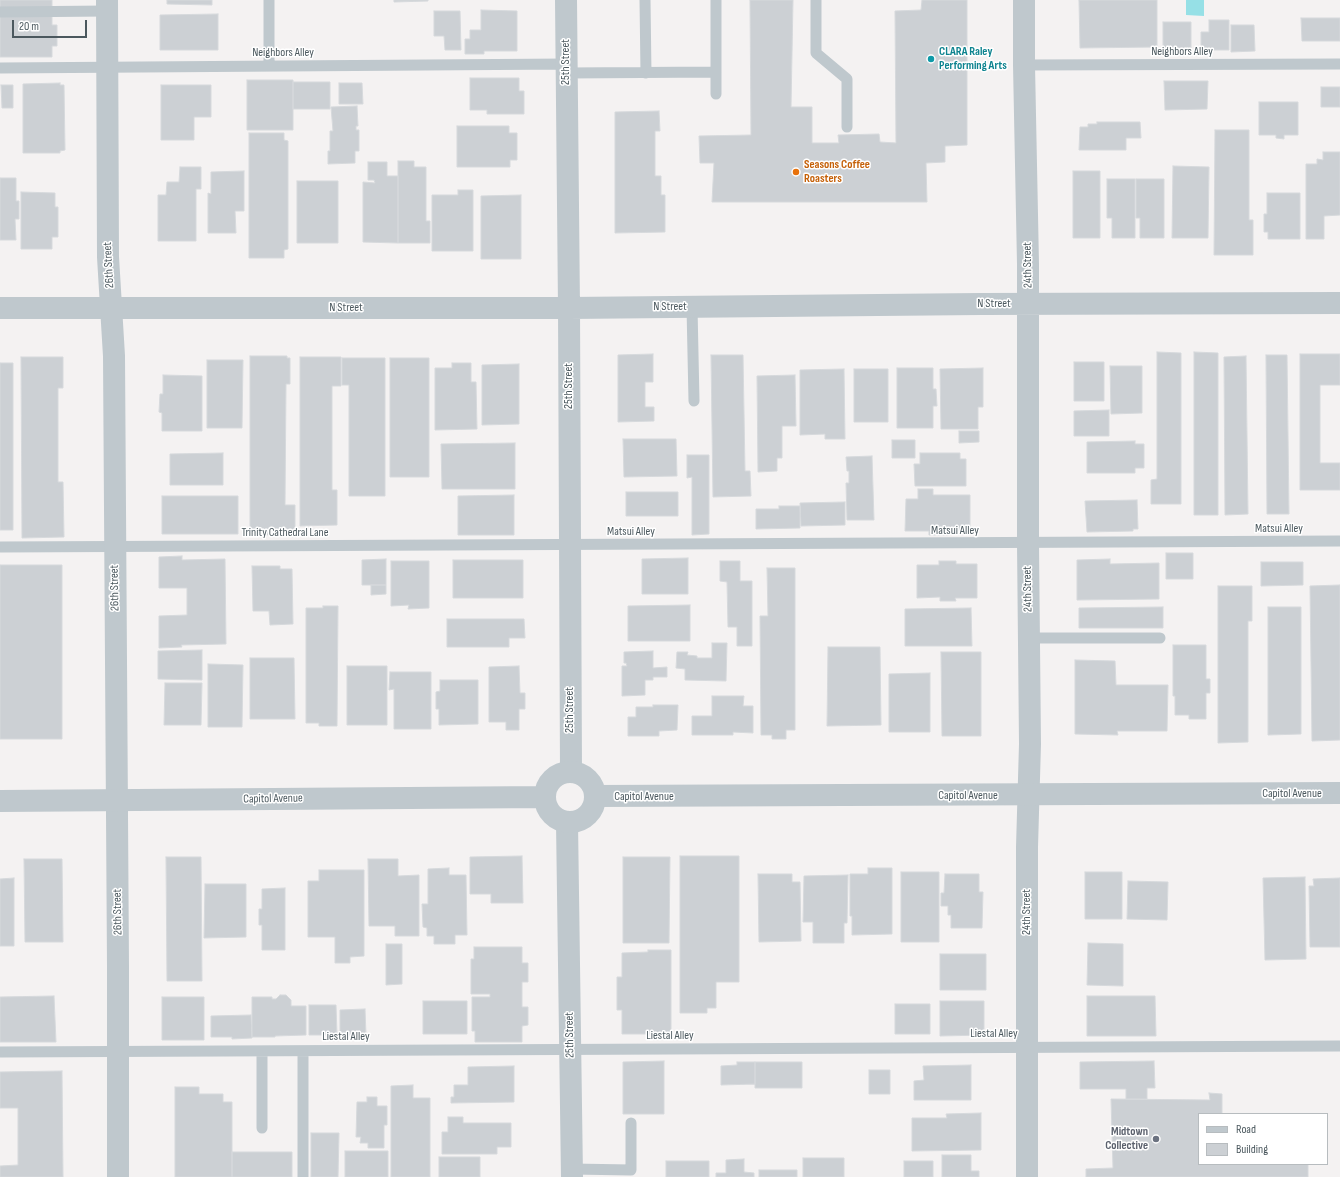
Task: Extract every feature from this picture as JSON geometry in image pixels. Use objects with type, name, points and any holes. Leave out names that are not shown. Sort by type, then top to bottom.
[{"type":"street","name":"25th Street","points":[[566,0],[571,772]]},
{"type":"street","name":"24th Street","points":[[1024,0],[1028,304],[1030,744],[1027,847],[1027,1177]]},
{"type":"street","name":"26th Street","points":[[107,6],[108,257],[114,356],[118,1177]]},
{"type":"street","name":"N Street","points":[[0,308],[569,308],[1340,303]]},
{"type":"street","points":[[571,772],[582,774],[588,779],[596,796],[589,814],[583,819],[567,822],[560,820],[549,811],[545,797],[549,784],[554,778],[559,774],[571,772]]},
{"type":"street","name":"Capitol Avenue","points":[[596,796],[1340,793]]},
{"type":"street","name":"Capitol Avenue","points":[[0,801],[545,797]]},
{"type":"street","name":"25th Street","points":[[567,822],[572,1173]]},
{"type":"lane","points":[[269,0],[270,66]]},
{"type":"lane","points":[[645,0],[646,73]]},
{"type":"lane","points":[[716,0],[716,94]]},
{"type":"lane","points":[[816,0],[816,53],[847,79],[847,127]]},
{"type":"lane","points":[[0,12],[107,6]]},
{"type":"lane","name":"Neighbors Alley","points":[[1024,65],[1340,64]]},
{"type":"lane","name":"Neighbors Alley","points":[[0,68],[270,66],[567,69],[646,73],[716,72]]},
{"type":"lane","points":[[692,307],[694,401]]},
{"type":"lane","name":"Matsui Alley","points":[[570,545],[1028,544],[1340,541]]},
{"type":"lane","name":"Trinity Cathedral Lane","points":[[0,548],[114,546],[570,545]]},
{"type":"lane","points":[[1029,638],[1160,638]]},
{"type":"lane","name":"Liestal Alley","points":[[0,1052],[1340,1046]]},
{"type":"lane","points":[[262,1051],[262,1128]]},
{"type":"lane","points":[[303,1051],[303,1177]]},
{"type":"lane","points":[[572,1173],[631,1170],[631,1123]]},
{"type":"water","points":[[1186,0],[1204,0],[1204,16],[1186,15]]},
{"type":"building","points":[[0,0],[52,0],[52,8],[0,8]]},
{"type":"building","points":[[167,0],[212,0],[212,5],[167,4]]},
{"type":"building","points":[[394,0],[428,0],[428,1],[394,2]]},
{"type":"building","name":"CLARA Raley Performing Arts","points":[[750,0],[793,0],[791,107],[812,107],[812,143],[839,143],[838,135],[879,134],[880,142],[896,143],[895,11],[921,10],[922,0],[967,0],[967,145],[945,146],[945,162],[926,163],[927,202],[712,202],[714,163],[700,163],[699,136],[751,135]]},
{"type":"building","points":[[1079,0],[1157,0],[1157,47],[1080,48]]},
{"type":"building","points":[[481,10],[517,11],[517,51],[484,51],[484,54],[465,54],[465,39],[470,39],[470,30],[481,30]]},
{"type":"building","points":[[434,11],[460,11],[461,50],[445,50],[444,36],[434,36]]},
{"type":"building","points":[[218,14],[218,50],[160,50],[160,15]]},
{"type":"building","points":[[52,15],[52,25],[57,25],[57,46],[52,46],[52,57],[0,57],[0,16]]},
{"type":"building","points":[[1301,18],[1340,18],[1340,41],[1302,41]]},
{"type":"building","points":[[1209,20],[1229,20],[1229,50],[1201,50],[1201,32],[1209,32]]},
{"type":"building","points":[[1163,22],[1191,22],[1191,48],[1163,48]]},
{"type":"building","points":[[1231,25],[1254,25],[1255,51],[1231,52]]},
{"type":"building","points":[[470,78],[519,78],[519,91],[524,91],[524,114],[487,114],[487,110],[470,110]]},
{"type":"building","points":[[247,80],[293,80],[293,130],[247,130]]},
{"type":"building","points":[[1164,81],[1208,81],[1207,109],[1165,110]]},
{"type":"building","points":[[293,82],[330,82],[330,109],[293,109]]},
{"type":"building","points":[[60,83],[60,85],[64,85],[65,150],[60,151],[60,153],[23,153],[23,84]]},
{"type":"building","points":[[339,83],[362,83],[363,104],[339,104]]},
{"type":"building","points":[[1,85],[13,85],[13,108],[2,108]]},
{"type":"building","points":[[161,85],[211,85],[211,117],[194,117],[194,140],[161,140]]},
{"type":"building","points":[[1321,87],[1340,87],[1340,107],[1321,107]]},
{"type":"building","points":[[1259,102],[1298,102],[1298,135],[1284,135],[1284,139],[1276,138],[1276,135],[1259,135]]},
{"type":"building","points":[[357,106],[358,126],[356,126],[356,130],[359,130],[359,151],[355,151],[355,163],[328,164],[328,151],[330,151],[330,131],[333,131],[331,107]]},
{"type":"building","points":[[659,111],[660,131],[655,131],[655,176],[661,176],[661,195],[665,195],[665,232],[615,233],[615,112]]},
{"type":"building","points":[[1097,122],[1140,122],[1141,138],[1126,138],[1126,150],[1079,150],[1080,127],[1088,127],[1088,124],[1097,124]]},
{"type":"building","points":[[457,126],[509,126],[509,133],[517,133],[517,160],[510,160],[510,167],[457,167]]},
{"type":"building","points":[[1215,130],[1249,130],[1249,220],[1253,220],[1253,255],[1214,255]]},
{"type":"building","points":[[249,133],[284,133],[284,140],[288,141],[288,249],[284,250],[284,258],[249,258]]},
{"type":"building","points":[[1323,152],[1340,152],[1340,215],[1324,216],[1324,239],[1306,239],[1306,164],[1317,164],[1317,159],[1323,160]]},
{"type":"building","points":[[398,161],[414,161],[414,167],[426,167],[426,221],[430,221],[430,243],[398,243]]},
{"type":"building","points":[[368,162],[387,162],[387,176],[398,176],[398,243],[363,242],[363,182],[375,183],[374,180],[368,180]]},
{"type":"building","points":[[1173,166],[1209,167],[1208,238],[1172,238]]},
{"type":"building","points":[[180,167],[201,167],[201,189],[196,189],[196,241],[158,241],[158,195],[166,195],[167,182],[179,182]]},
{"type":"building","points":[[244,171],[244,211],[235,211],[236,233],[208,233],[208,193],[211,194],[211,172]]},
{"type":"building","points":[[1073,171],[1100,171],[1100,238],[1073,238]]},
{"type":"building","points":[[0,178],[16,178],[16,201],[19,201],[19,219],[15,219],[16,240],[0,240]]},
{"type":"building","points":[[1107,179],[1135,179],[1135,238],[1112,238],[1112,218],[1107,218]]},
{"type":"building","points":[[1136,179],[1164,179],[1164,238],[1140,238],[1140,218],[1136,218]]},
{"type":"building","points":[[297,181],[338,181],[338,243],[297,243]]},
{"type":"building","points":[[458,190],[473,190],[473,251],[432,251],[432,195],[458,195]]},
{"type":"building","points":[[21,192],[55,193],[55,207],[58,207],[58,237],[52,237],[52,249],[21,249]]},
{"type":"building","points":[[1267,193],[1300,193],[1300,239],[1268,239],[1268,232],[1264,232],[1264,214],[1267,214]]},
{"type":"building","points":[[521,195],[521,259],[481,259],[481,196]]},
{"type":"building","points":[[1157,352],[1181,353],[1181,504],[1151,504],[1151,480],[1157,479]]},
{"type":"building","points":[[1194,352],[1218,353],[1218,515],[1194,515]]},
{"type":"building","points":[[653,354],[653,382],[645,382],[645,407],[654,407],[654,421],[618,422],[618,355]]},
{"type":"building","points":[[1300,354],[1340,354],[1340,385],[1320,385],[1320,463],[1340,463],[1340,490],[1300,490]]},
{"type":"building","points":[[711,355],[743,355],[745,471],[750,471],[751,496],[713,497]]},
{"type":"building","points":[[1266,355],[1287,355],[1289,514],[1267,514]]},
{"type":"building","points":[[250,356],[287,356],[287,358],[290,358],[290,384],[286,384],[285,505],[295,505],[295,535],[250,535]]},
{"type":"building","points":[[1246,356],[1248,514],[1225,515],[1224,357]]},
{"type":"building","points":[[21,357],[63,357],[63,388],[58,388],[58,482],[63,482],[64,537],[22,538]]},
{"type":"building","points":[[300,357],[341,357],[341,386],[332,386],[332,490],[337,490],[337,525],[300,526]]},
{"type":"building","points":[[342,358],[385,358],[385,496],[349,496],[349,385],[342,385]]},
{"type":"building","points":[[390,358],[429,358],[429,477],[390,477]]},
{"type":"building","points":[[207,360],[243,360],[242,428],[207,428]]},
{"type":"building","points":[[1074,362],[1104,362],[1104,401],[1074,401]]},
{"type":"building","points":[[0,363],[13,363],[13,530],[0,530]]},
{"type":"building","points":[[452,363],[471,363],[471,382],[476,382],[477,429],[435,430],[435,368],[452,368]]},
{"type":"building","points":[[519,364],[519,424],[482,425],[482,365]]},
{"type":"building","points":[[1110,366],[1142,366],[1142,413],[1111,414]]},
{"type":"building","points":[[897,368],[933,368],[933,389],[936,389],[937,406],[933,406],[933,428],[897,428]]},
{"type":"building","points":[[983,368],[983,407],[978,407],[978,429],[941,429],[940,369]]},
{"type":"building","points":[[844,369],[845,439],[825,439],[825,434],[800,435],[800,370]]},
{"type":"building","points":[[854,369],[888,369],[888,422],[854,422]]},
{"type":"building","points":[[163,375],[202,376],[202,431],[162,431],[162,413],[159,412],[160,394],[163,394]]},
{"type":"building","points":[[795,375],[796,426],[782,426],[782,458],[777,458],[777,471],[758,472],[757,376]]},
{"type":"building","points":[[1109,410],[1109,436],[1074,436],[1074,411]]},
{"type":"building","points":[[959,431],[979,431],[979,442],[959,443]]},
{"type":"building","points":[[623,439],[676,439],[677,476],[624,477]]},
{"type":"building","points":[[892,440],[915,440],[915,458],[892,458]]},
{"type":"building","points":[[1135,441],[1135,444],[1144,444],[1144,468],[1135,468],[1135,473],[1087,473],[1087,442]]},
{"type":"building","points":[[515,443],[515,489],[442,489],[441,444]]},
{"type":"building","points":[[223,453],[223,485],[170,485],[170,454]]},
{"type":"building","points":[[920,453],[960,453],[960,459],[966,459],[966,486],[915,486],[914,464],[920,464]]},
{"type":"building","points":[[687,455],[709,455],[709,534],[692,535],[692,477],[687,478]]},
{"type":"building","points":[[872,456],[874,520],[847,520],[846,483],[849,483],[849,471],[847,471],[846,457]]},
{"type":"building","points":[[918,489],[933,489],[933,495],[970,495],[970,531],[949,531],[949,535],[929,535],[929,531],[905,531],[906,499],[918,499]]},
{"type":"building","points":[[626,492],[678,492],[678,516],[626,516]]},
{"type":"building","points":[[514,495],[514,535],[458,535],[458,496]]},
{"type":"building","points":[[162,496],[238,496],[238,534],[162,534]]},
{"type":"building","points":[[1137,500],[1138,529],[1133,529],[1133,531],[1087,532],[1085,501]]},
{"type":"building","points":[[845,502],[845,525],[801,526],[800,503]]},
{"type":"building","points":[[779,506],[800,506],[800,528],[756,529],[756,509],[779,509]]},
{"type":"building","points":[[1166,553],[1193,553],[1193,579],[1166,579]]},
{"type":"building","points":[[182,556],[182,560],[225,559],[226,644],[181,645],[182,647],[159,648],[159,616],[187,615],[187,588],[159,588],[159,557]]},
{"type":"building","points":[[688,558],[688,594],[642,594],[642,559]]},
{"type":"building","points":[[386,559],[386,585],[362,585],[362,560]]},
{"type":"building","points":[[1110,559],[1110,564],[1159,563],[1159,599],[1077,600],[1077,560]]},
{"type":"building","points":[[453,560],[523,560],[523,598],[453,598]]},
{"type":"building","points":[[391,561],[429,561],[429,608],[408,609],[409,605],[391,606]]},
{"type":"building","points":[[720,561],[740,561],[740,581],[752,581],[752,646],[737,646],[737,627],[728,627],[727,582],[720,581]]},
{"type":"building","points":[[939,561],[956,561],[956,564],[977,564],[977,598],[955,598],[956,601],[940,601],[940,597],[917,598],[917,565],[939,565]]},
{"type":"building","points":[[1261,562],[1303,562],[1303,585],[1261,586]]},
{"type":"building","points":[[0,565],[62,565],[62,739],[0,739]]},
{"type":"building","points":[[252,566],[280,566],[280,569],[292,569],[293,624],[270,625],[269,611],[253,611]]},
{"type":"building","points":[[767,568],[795,568],[795,730],[786,730],[786,739],[772,739],[772,735],[761,735],[760,616],[768,616]]},
{"type":"building","points":[[371,585],[386,585],[386,594],[371,595]]},
{"type":"building","points":[[1340,585],[1340,740],[1312,741],[1310,586]]},
{"type":"building","points":[[1218,586],[1252,586],[1252,621],[1248,621],[1248,742],[1218,743]]},
{"type":"building","points":[[690,605],[690,641],[628,641],[628,606]]},
{"type":"building","points":[[323,606],[338,606],[337,726],[319,726],[319,723],[306,723],[306,608],[323,608]]},
{"type":"building","points":[[1163,607],[1163,628],[1079,628],[1079,608]]},
{"type":"building","points":[[1268,607],[1301,607],[1301,734],[1268,735]]},
{"type":"building","points":[[971,608],[972,646],[905,646],[905,609]]},
{"type":"building","points":[[447,619],[524,619],[525,638],[509,638],[509,647],[447,647]]},
{"type":"building","points":[[712,643],[727,643],[726,681],[685,680],[685,669],[676,668],[677,652],[688,652],[687,655],[697,656],[697,658],[712,658]]},
{"type":"building","points":[[1173,645],[1206,645],[1206,679],[1210,679],[1210,693],[1206,693],[1206,719],[1189,719],[1189,715],[1175,715],[1175,696],[1173,696]]},
{"type":"building","points":[[828,647],[880,647],[881,725],[827,726]]},
{"type":"building","points":[[202,650],[202,680],[158,679],[158,651]]},
{"type":"building","points":[[653,651],[653,668],[667,667],[667,677],[653,677],[653,680],[645,680],[645,695],[622,696],[622,666],[627,666],[626,663],[624,663],[624,652]]},
{"type":"building","points":[[941,652],[981,652],[981,736],[942,736]]},
{"type":"building","points":[[250,658],[294,658],[295,719],[250,719]]},
{"type":"building","points":[[1075,660],[1115,661],[1116,685],[1168,685],[1167,731],[1117,731],[1118,735],[1075,734]]},
{"type":"building","points":[[208,664],[243,665],[242,727],[208,727]]},
{"type":"building","points":[[347,666],[387,666],[387,725],[347,725]]},
{"type":"building","points":[[519,666],[520,693],[525,693],[525,709],[519,709],[519,730],[506,730],[506,722],[489,722],[489,667]]},
{"type":"building","points":[[390,672],[431,672],[431,729],[394,729],[394,689],[389,690]]},
{"type":"building","points":[[930,673],[930,732],[889,732],[889,674]]},
{"type":"building","points":[[440,680],[478,680],[478,724],[439,725],[439,709],[436,709],[436,692],[440,691]]},
{"type":"building","points":[[165,683],[202,683],[201,725],[164,725]]},
{"type":"building","points":[[712,696],[744,696],[743,706],[753,706],[753,733],[733,732],[733,735],[692,735],[692,716],[712,716]]},
{"type":"building","points":[[653,705],[678,705],[677,730],[659,731],[659,736],[628,736],[628,717],[636,717],[636,707],[653,707]]},
{"type":"building","points":[[522,856],[523,903],[491,903],[491,894],[470,894],[470,857]]},
{"type":"building","points":[[680,856],[739,856],[739,982],[716,982],[716,1008],[707,1008],[707,1013],[680,1013]]},
{"type":"building","points":[[166,857],[201,857],[202,981],[167,981]]},
{"type":"building","points":[[623,857],[670,857],[669,943],[623,943]]},
{"type":"building","points":[[24,859],[62,859],[63,942],[25,942]]},
{"type":"building","points":[[368,859],[398,859],[398,876],[419,875],[419,936],[395,936],[395,926],[369,926]]},
{"type":"building","points":[[449,868],[449,875],[466,875],[467,935],[455,935],[455,944],[434,944],[434,936],[427,936],[427,928],[423,927],[422,904],[428,904],[428,869]]},
{"type":"building","points":[[868,868],[892,868],[892,934],[852,935],[852,916],[850,916],[850,874],[868,874]]},
{"type":"building","points":[[319,870],[364,870],[364,956],[350,957],[350,963],[335,963],[335,937],[308,937],[308,881],[319,881]]},
{"type":"building","points":[[901,872],[939,872],[939,942],[901,942]]},
{"type":"building","points":[[1085,872],[1122,872],[1122,919],[1085,919]]},
{"type":"building","points":[[758,874],[792,874],[792,882],[800,882],[801,941],[759,942]]},
{"type":"building","points":[[945,874],[979,874],[979,892],[983,892],[982,928],[951,928],[951,915],[948,915],[948,906],[941,906],[941,893],[944,893]]},
{"type":"building","points":[[848,875],[847,923],[844,923],[844,943],[813,943],[813,922],[803,922],[804,876]]},
{"type":"building","points":[[1305,877],[1306,959],[1265,960],[1263,878]]},
{"type":"building","points":[[14,878],[14,946],[0,946],[0,879]]},
{"type":"building","points":[[1340,878],[1340,947],[1310,947],[1309,886],[1314,886],[1313,879]]},
{"type":"building","points":[[1128,881],[1168,882],[1167,920],[1127,919]]},
{"type":"building","points":[[205,884],[246,884],[246,937],[204,938]]},
{"type":"building","points":[[285,888],[285,950],[262,950],[262,925],[259,925],[259,909],[262,909],[262,889]]},
{"type":"building","points":[[1088,943],[1123,944],[1123,986],[1087,985]]},
{"type":"building","points":[[386,944],[402,944],[402,984],[386,985]]},
{"type":"building","points":[[474,947],[522,947],[522,963],[528,963],[528,982],[522,982],[522,1007],[528,1007],[528,1025],[522,1026],[522,1042],[475,1042],[475,1031],[472,1031],[472,997],[490,997],[490,994],[471,994],[471,959],[474,959]]},
{"type":"building","points":[[648,950],[671,950],[671,1038],[650,1038],[650,1034],[622,1034],[622,1010],[617,1010],[617,977],[622,977],[622,953],[648,952]]},
{"type":"building","points":[[940,954],[986,954],[986,990],[940,990]]},
{"type":"building","points":[[280,995],[286,995],[291,1000],[291,1006],[306,1006],[306,1035],[252,1037],[252,997],[272,997],[272,999],[276,999]]},
{"type":"building","points":[[54,996],[56,1042],[0,1042],[0,997]]},
{"type":"building","points":[[1087,996],[1155,996],[1156,1036],[1087,1036]]},
{"type":"building","points":[[162,997],[204,997],[204,1040],[162,1040]]},
{"type":"building","points":[[423,1001],[467,1001],[467,1034],[423,1034]]},
{"type":"building","points":[[940,1001],[984,1001],[984,1035],[940,1036]]},
{"type":"building","points":[[895,1004],[930,1004],[930,1034],[895,1034]]},
{"type":"building","points":[[309,1005],[336,1005],[337,1035],[309,1035]]},
{"type":"building","points":[[365,1009],[366,1035],[340,1035],[340,1010]]},
{"type":"building","points":[[251,1015],[252,1038],[232,1039],[232,1037],[211,1037],[211,1016]]},
{"type":"building","points":[[664,1061],[664,1114],[623,1114],[623,1062]]},
{"type":"building","points":[[1154,1061],[1155,1088],[1147,1088],[1147,1099],[1126,1099],[1126,1089],[1080,1089],[1080,1062]]},
{"type":"building","points":[[737,1062],[755,1062],[755,1084],[721,1085],[721,1066],[737,1065]]},
{"type":"building","points":[[755,1062],[802,1062],[802,1088],[755,1088]]},
{"type":"building","points":[[971,1065],[971,1100],[914,1100],[914,1081],[924,1080],[923,1066]]},
{"type":"building","points":[[514,1066],[514,1102],[451,1103],[451,1097],[454,1097],[454,1085],[468,1085],[468,1067]]},
{"type":"building","points":[[869,1070],[890,1070],[890,1094],[869,1094]]},
{"type":"building","points":[[62,1071],[63,1177],[0,1177],[0,1166],[18,1165],[18,1108],[0,1108],[0,1072]]},
{"type":"building","points":[[413,1085],[413,1098],[430,1098],[430,1177],[391,1177],[391,1086]]},
{"type":"building","points":[[175,1087],[199,1087],[199,1094],[223,1094],[223,1102],[232,1102],[232,1177],[175,1177]]},
{"type":"building","name":"Midtown Collective","points":[[1209,1093],[1222,1094],[1222,1113],[1198,1113],[1198,1165],[1308,1165],[1308,1177],[1086,1177],[1086,1169],[1113,1168],[1111,1099],[1210,1100]]},
{"type":"building","points":[[367,1097],[377,1097],[377,1106],[387,1106],[387,1125],[384,1125],[384,1148],[368,1148],[368,1143],[360,1143],[361,1137],[356,1137],[357,1102],[367,1102]]},
{"type":"building","points":[[981,1113],[981,1150],[912,1151],[912,1118],[947,1118],[946,1114]]},
{"type":"building","points":[[448,1117],[463,1117],[463,1123],[511,1123],[511,1147],[497,1147],[497,1154],[442,1154],[442,1132],[448,1132]]},
{"type":"building","points":[[311,1133],[339,1133],[338,1177],[311,1177]]},
{"type":"building","points":[[345,1151],[388,1151],[388,1177],[345,1177]]},
{"type":"building","points":[[232,1152],[292,1152],[292,1177],[232,1177]]},
{"type":"building","points":[[942,1155],[971,1155],[971,1171],[979,1171],[979,1177],[942,1177]]},
{"type":"building","points":[[439,1157],[480,1157],[480,1177],[439,1177]]},
{"type":"building","points":[[803,1158],[844,1158],[844,1177],[803,1177]]},
{"type":"building","points":[[744,1159],[744,1172],[754,1173],[754,1177],[716,1177],[716,1173],[726,1173],[726,1160]]},
{"type":"building","points":[[666,1161],[709,1161],[709,1177],[666,1177]]},
{"type":"building","points":[[904,1161],[933,1161],[933,1177],[904,1177]]},
{"type":"building","points":[[759,1170],[797,1170],[797,1177],[759,1177]]},
{"type":"place","name":"CLARA Raley Performing Arts","points":[[931,59]]},
{"type":"place","name":"Seasons Coffee Roasters","points":[[796,172]]},
{"type":"place","name":"Midtown Collective","points":[[1156,1139]]}]
